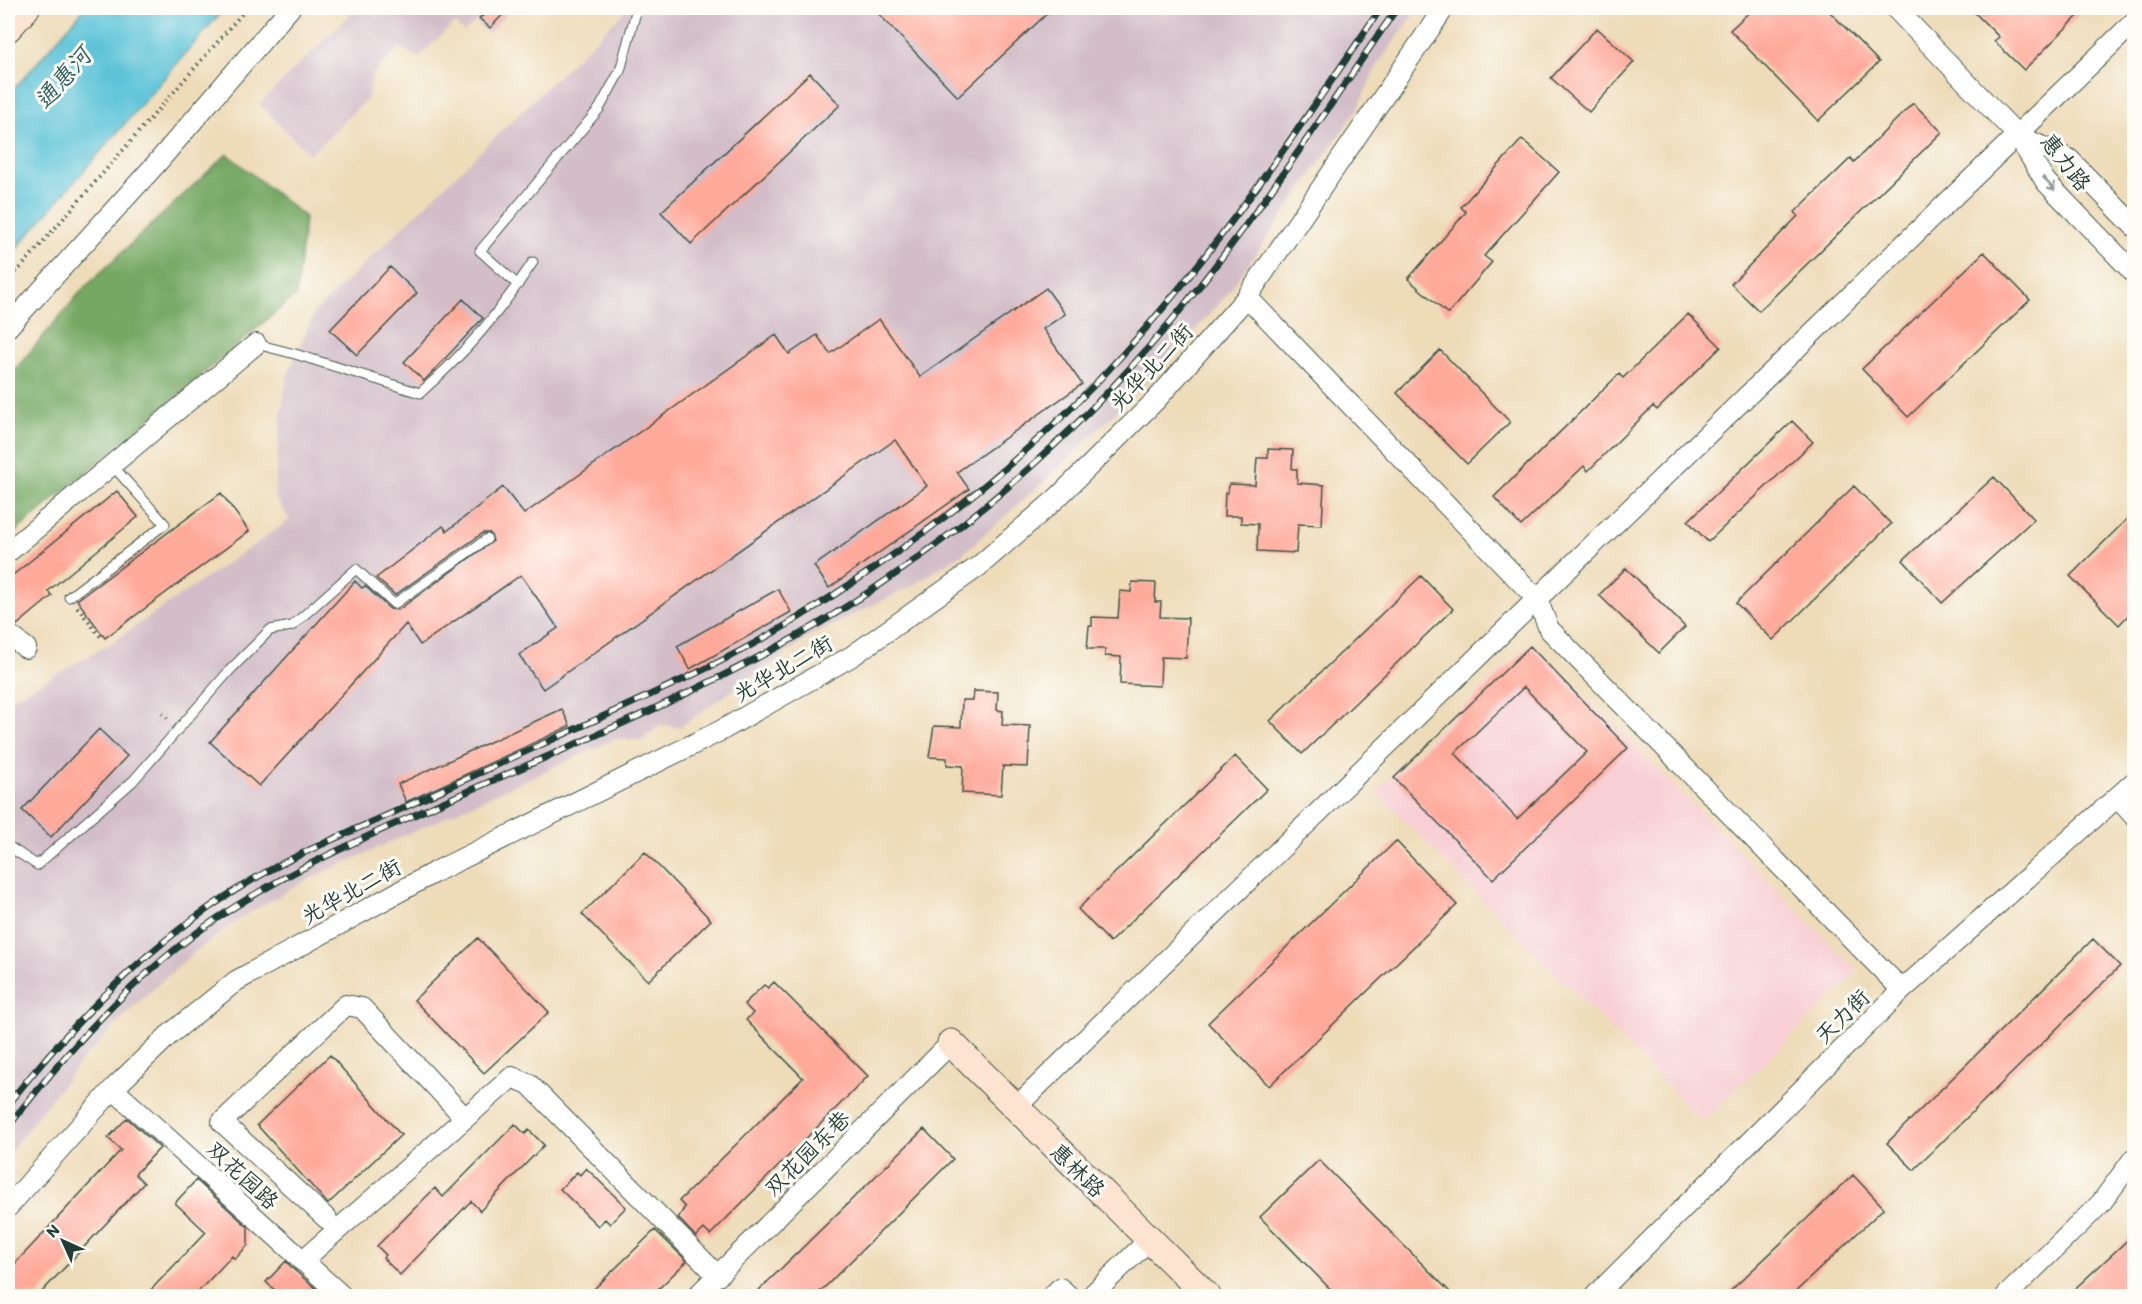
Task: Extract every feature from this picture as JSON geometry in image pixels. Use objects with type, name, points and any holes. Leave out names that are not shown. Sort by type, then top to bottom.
[{"type":"street","points":[[8,28],[26,8]]},
{"type":"street","points":[[8,327],[156,164],[290,8]]},
{"type":"street","name":"光华北二街","points":[[8,1207],[113,1089],[169,1035],[236,981],[435,873],[722,730],[852,656],[979,566],[1056,499],[1156,400],[1247,297],[1444,8]]},
{"type":"street","points":[[1894,8],[2017,135]]},
{"type":"street","points":[[1015,1108],[2134,22]]},
{"type":"street","name":"惠力路","points":[[2017,135],[2069,159],[2134,226]]},
{"type":"street","name":"惠力路","points":[[2017,135],[2046,182],[2134,273]]},
{"type":"street","points":[[1247,297],[1537,599],[1549,629],[1902,990]]},
{"type":"street","points":[[8,552],[256,344]]},
{"type":"street","points":[[8,634],[26,648]]},
{"type":"street","name":"天力街","points":[[1595,1296],[1902,990],[2134,782]]},
{"type":"street","points":[[2118,798],[2134,816]]},
{"type":"street","points":[[327,1219],[222,1122],[346,1005],[362,1008],[465,1118]]},
{"type":"street","name":"惠林路","points":[[951,1043],[1207,1296]]},
{"type":"street","name":"双花园东巷","points":[[697,1296],[951,1043]]},
{"type":"street","points":[[302,1261],[512,1077],[529,1084],[718,1276]]},
{"type":"street","name":"双花园路","points":[[113,1089],[342,1296]]},
{"type":"street","points":[[2006,1296],[2101,1203],[2134,1158]]},
{"type":"street","points":[[1091,1296],[1149,1240]]},
{"type":"street","points":[[1052,1296],[1060,1288],[1069,1296]]},
{"type":"lane","points":[[478,8],[480,10],[482,8]]},
{"type":"lane","points":[[518,285],[480,251],[599,109],[620,71],[637,8]]},
{"type":"lane","points":[[256,344],[296,354],[420,393],[448,368],[496,316],[533,262]]},
{"type":"lane","points":[[69,597],[165,524],[112,465]]},
{"type":"lane","points":[[8,846],[37,865],[133,781],[230,670],[270,630],[292,626],[356,569],[394,604],[487,539]]},
{"type":"path","points":[[8,282],[247,8]]},
{"type":"path","points":[[69,597],[101,637]]},
{"type":"shaded area","points":[[357,8],[512,8],[488,33],[476,21],[464,32],[454,23],[418,58],[400,47],[372,75],[368,98],[310,155],[259,104]]},
{"type":"shaded area","points":[[624,8],[1418,8],[1375,69],[1358,108],[1228,293],[1171,358],[1057,470],[962,554],[910,587],[812,635],[680,727],[660,725],[642,740],[615,739],[303,882],[242,917],[192,954],[128,1012],[80,1062],[8,1154],[8,701],[107,646],[290,520],[274,496],[281,416],[287,376],[315,312],[623,13]]},
{"type":"shaded area","points":[[1531,642],[1858,971],[1703,1122],[1376,792]]},
{"type":"green space","points":[[227,154],[305,217],[296,295],[8,538],[8,378],[83,289]]},
{"type":"water","name":"通惠河","points":[[85,8],[225,8],[8,258],[8,96]]},
{"type":"building","points":[[489,8],[509,8],[490,28],[479,18],[487,13]]},
{"type":"building","points":[[873,8],[1053,8],[958,97]]},
{"type":"building","points":[[1754,8],[1826,8],[1879,62],[1818,121],[1730,30]]},
{"type":"building","points":[[1970,8],[2086,8],[2024,70],[1994,41],[1999,37]]},
{"type":"building","points":[[1597,28],[1634,62],[1589,112],[1551,78]]},
{"type":"building","points":[[810,73],[840,105],[691,244],[661,212]]},
{"type":"building","points":[[1913,103],[1942,132],[1759,311],[1731,284],[1798,216],[1795,212],[1851,158],[1854,162]]},
{"type":"building","points":[[1522,139],[1559,172],[1484,256],[1492,262],[1448,314],[1408,279],[1466,212],[1461,207]]},
{"type":"building","points":[[1984,252],[2030,300],[1908,417],[1862,369]]},
{"type":"building","points":[[390,267],[417,293],[357,355],[330,330]]},
{"type":"building","points":[[1046,288],[1065,314],[1043,329],[1082,384],[957,472],[969,489],[829,588],[814,566],[927,486],[895,440],[543,689],[519,655],[558,628],[521,575],[420,645],[406,624],[259,786],[210,742],[355,581],[362,588],[365,586],[390,609],[398,610],[493,541],[490,533],[483,533],[395,595],[376,578],[443,526],[447,531],[503,487],[524,514],[776,335],[789,354],[817,335],[830,354],[879,319],[920,377]]},
{"type":"building","points":[[463,299],[483,318],[424,381],[404,362]]},
{"type":"building","points":[[1688,314],[1721,347],[1657,410],[1653,406],[1588,471],[1584,466],[1521,526],[1494,497],[1619,374],[1623,378]]},
{"type":"building","points":[[1440,350],[1510,422],[1467,464],[1397,393]]},
{"type":"building","points":[[1792,421],[1813,442],[1708,542],[1688,521]]},
{"type":"building","points":[[1268,449],[1293,450],[1292,469],[1297,469],[1297,483],[1324,485],[1322,525],[1298,524],[1296,553],[1257,551],[1258,524],[1241,523],[1241,516],[1224,516],[1225,493],[1228,493],[1229,484],[1255,485],[1257,458],[1268,458]]},
{"type":"building","points":[[1994,477],[2034,519],[1942,603],[1903,560]]},
{"type":"building","points":[[1854,486],[1891,524],[1773,640],[1736,603]]},
{"type":"building","points":[[117,491],[138,517],[48,591],[52,596],[17,625],[8,613],[8,579]]},
{"type":"building","points":[[221,493],[249,531],[105,638],[77,600]]},
{"type":"building","points":[[2134,512],[2134,609],[2119,625],[2070,576]]},
{"type":"building","points":[[1626,568],[1685,627],[1659,653],[1599,595]]},
{"type":"building","points":[[1421,576],[1453,609],[1302,754],[1270,721]]},
{"type":"building","points":[[1132,582],[1156,583],[1155,602],[1161,602],[1160,617],[1188,618],[1186,658],[1161,657],[1160,686],[1120,684],[1121,657],[1105,656],[1105,649],[1087,649],[1092,617],[1118,618],[1120,591],[1131,592]]},
{"type":"building","points":[[778,589],[791,612],[690,669],[677,646]]},
{"type":"building","points":[[1530,646],[1628,748],[1493,879],[1394,778]],"holes":[[[1524,687],[1587,752],[1517,819],[1455,753]]]},
{"type":"building","points":[[974,691],[998,692],[997,710],[1003,711],[1002,725],[1030,726],[1028,767],[1003,766],[1001,795],[962,793],[963,766],[947,765],[947,758],[929,757],[934,726],[961,727],[962,700],[973,700]]},
{"type":"building","points":[[562,709],[570,726],[406,802],[398,784]]},
{"type":"building","points":[[99,729],[127,756],[51,837],[22,810]]},
{"type":"building","points":[[1235,756],[1267,789],[1110,942],[1078,909]]},
{"type":"building","points":[[1396,841],[1457,905],[1269,1086],[1208,1023]]},
{"type":"building","points":[[645,852],[711,920],[648,981],[582,914]]},
{"type":"building","points":[[478,938],[549,1012],[484,1073],[414,1000]]},
{"type":"building","points":[[2093,939],[2120,966],[1914,1170],[1887,1143]]},
{"type":"building","points":[[774,982],[868,1076],[710,1235],[704,1229],[696,1237],[678,1218],[685,1207],[679,1201],[803,1078],[746,1020],[753,1013],[744,1004],[764,985],[768,988]]},
{"type":"building","points":[[330,1055],[401,1135],[328,1204],[257,1125]]},
{"type":"building","points":[[127,1118],[160,1148],[135,1174],[144,1183],[38,1296],[8,1296],[8,1271],[121,1150],[108,1138]]},
{"type":"building","points":[[515,1124],[525,1134],[529,1130],[544,1145],[480,1211],[471,1201],[400,1275],[383,1258],[386,1255],[377,1246],[435,1188],[443,1197]]},
{"type":"building","points":[[924,1129],[953,1159],[824,1288],[815,1296],[753,1296]]},
{"type":"building","points":[[1319,1160],[1454,1296],[1337,1296],[1260,1217]]},
{"type":"building","points":[[586,1168],[626,1207],[610,1224],[605,1219],[598,1226],[560,1189],[577,1172],[580,1175]]},
{"type":"building","points":[[1853,1175],[1884,1208],[1791,1296],[1725,1296]]},
{"type":"building","points":[[196,1180],[248,1227],[248,1245],[235,1259],[232,1256],[194,1296],[145,1296],[206,1232],[175,1203]]},
{"type":"building","points":[[655,1230],[687,1261],[651,1296],[602,1296],[594,1289]]},
{"type":"building","points":[[2134,1234],[2134,1296],[2067,1296]]},
{"type":"building","points":[[286,1261],[325,1296],[281,1296],[266,1282]]},
{"type":"railway","points":[[8,1104],[60,1042],[116,984],[177,931],[244,885],[316,847],[743,650],[788,624],[878,565],[965,501],[1047,431],[1086,393],[1159,313],[1258,186],[1381,8]]},
{"type":"railway","points":[[8,1127],[76,1045],[125,994],[178,947],[233,908],[291,874],[350,844],[676,699],[768,652],[862,597],[957,529],[1046,453],[1129,370],[1167,326],[1257,210],[1397,8]]}]
